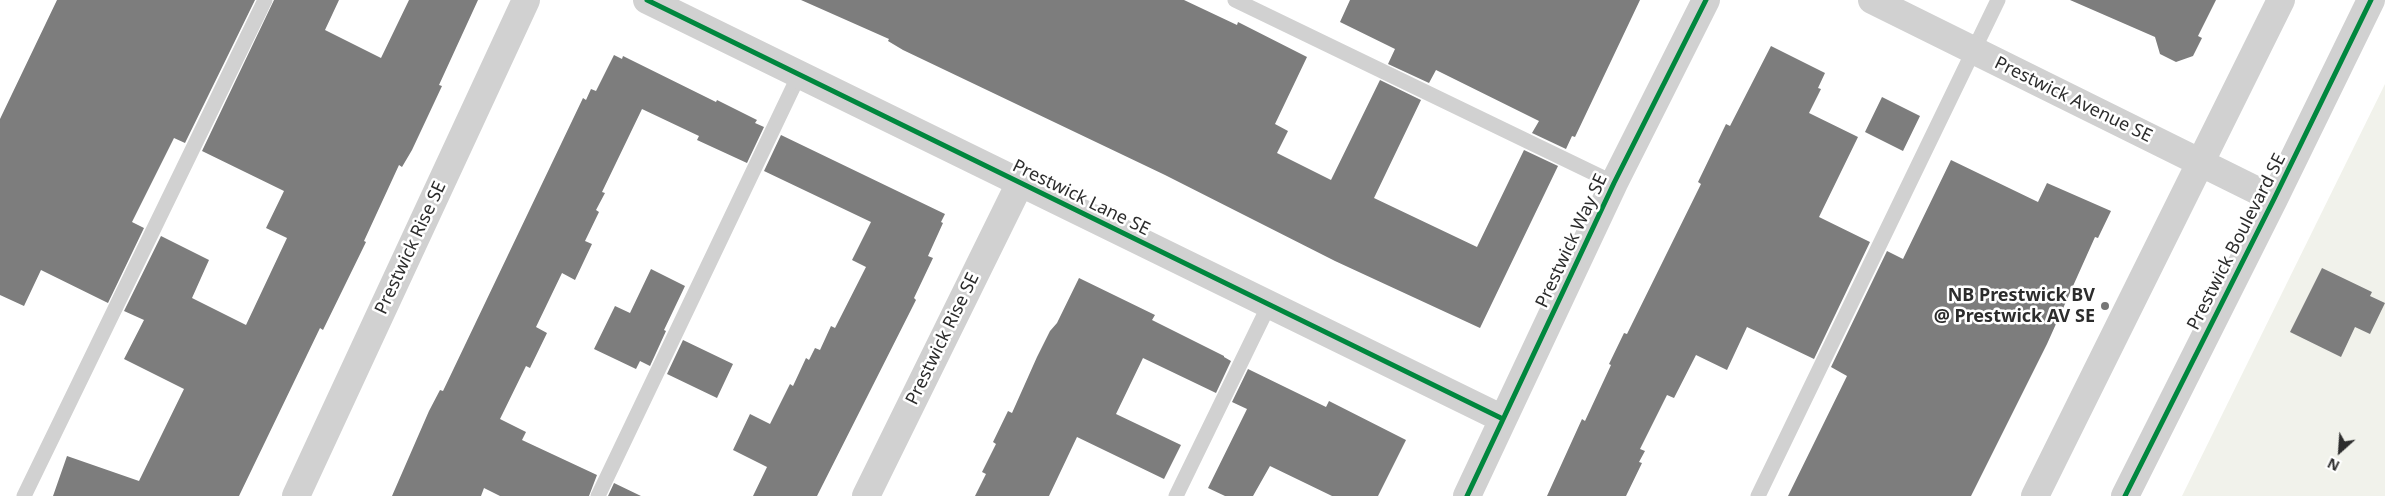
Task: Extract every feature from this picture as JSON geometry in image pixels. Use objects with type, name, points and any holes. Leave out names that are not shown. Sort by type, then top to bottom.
[{"type":"street","name":"Prestwick Rise SE","points":[[296,496],[526,0]]},
{"type":"street","name":"Prestwick Lane SE","points":[[647,0],[1503,419]]},
{"type":"street","name":"Prestwick Way SE","points":[[1467,496],[1614,183],[1706,0]]},
{"type":"street","name":"Prestwick Avenue SE","points":[[1872,0],[2274,199]]},
{"type":"street","points":[[2035,496],[2281,0]]},
{"type":"street","name":"Prestwick Boulevard SE","points":[[2124,496],[2274,199],[2371,0]]},
{"type":"street","name":"Prestwick Rise SE","points":[[866,496],[1020,183]]},
{"type":"lane","points":[[24,496],[265,0]]},
{"type":"lane","points":[[1236,0],[1614,183]]},
{"type":"lane","points":[[1758,496],[1972,50],[1998,0]]},
{"type":"lane","points":[[598,496],[799,74]]},
{"type":"lane","points":[[1176,496],[1268,305]]},
{"type":"shaded area","points":[[2385,84],[2385,496],[2182,496]]},
{"type":"building","points":[[57,0],[255,0],[185,143],[174,138],[132,222],[144,228],[108,303],[41,270],[24,306],[0,295],[0,119]]},
{"type":"building","points":[[274,0],[339,0],[325,30],[381,58],[409,0],[478,0],[439,85],[442,86],[412,150],[402,167],[399,165],[364,241],[366,242],[323,330],[320,328],[239,496],[53,496],[67,456],[139,481],[184,389],[124,359],[144,320],[124,311],[161,236],[209,260],[192,298],[246,325],[287,238],[266,228],[284,191],[202,151]]},
{"type":"building","points":[[801,0],[1184,0],[1237,25],[1238,22],[1307,57],[1275,124],[1288,131],[1277,153],[1331,180],[1380,80],[1421,100],[1374,198],[1477,247],[1524,150],[1558,166],[1480,328],[1335,261],[1165,175],[903,50],[888,41],[889,39]]},
{"type":"building","points":[[1350,0],[1640,0],[1575,137],[1572,136],[1566,149],[1532,133],[1539,121],[1436,70],[1429,83],[1388,64],[1395,49],[1340,22]]},
{"type":"building","points":[[2070,0],[2216,0],[2198,36],[2202,38],[2193,56],[2176,62],[2160,54],[2155,37]]},
{"type":"building","points":[[1771,46],[1825,73],[1818,88],[1821,89],[1809,113],[1858,137],[1819,217],[1870,242],[1814,359],[1747,327],[1727,370],[1696,355],[1674,398],[1667,395],[1640,449],[1645,451],[1639,462],[1642,463],[1626,496],[1547,496],[1582,419],[1585,421],[1624,333],[1627,334],[1701,184],[1698,182],[1726,124],[1730,126]]},
{"type":"building","points":[[614,55],[622,59],[623,56],[716,102],[717,100],[757,120],[755,123],[764,127],[747,163],[697,140],[699,136],[642,109],[602,192],[605,193],[596,210],[599,212],[585,241],[592,244],[575,280],[562,273],[536,327],[547,333],[530,368],[526,366],[500,419],[526,432],[522,440],[597,475],[589,496],[500,496],[484,488],[481,496],[392,496],[429,411],[440,390],[443,391],[583,98],[586,100],[591,89],[596,91]]},
{"type":"building","points":[[1882,97],[1920,116],[1903,151],[1865,132]]},
{"type":"building","points":[[781,135],[945,214],[941,222],[943,223],[928,256],[933,258],[914,298],[916,300],[817,496],[753,496],[767,467],[733,450],[750,414],[770,424],[790,384],[793,386],[806,358],[809,360],[815,348],[820,350],[831,326],[835,328],[866,267],[852,260],[871,222],[764,171]]},
{"type":"building","points":[[1951,160],[2038,202],[2047,183],[2111,211],[2098,238],[2095,237],[2047,344],[1971,496],[1788,496],[1847,376],[1831,367],[1887,251],[1903,259]]},
{"type":"building","points":[[2322,268],[2372,292],[2370,296],[2385,303],[2370,334],[2355,327],[2341,357],[2290,332]]},
{"type":"building","points":[[651,269],[685,286],[664,330],[666,331],[650,366],[640,361],[636,369],[594,349],[615,306],[630,313]]},
{"type":"building","points":[[1079,278],[1155,315],[1152,320],[1231,361],[1216,393],[1143,358],[1116,414],[1181,445],[1164,479],[1077,437],[1049,496],[975,496],[986,474],[982,472],[996,444],[993,442],[1008,411],[1012,413],[1037,357],[1050,331],[1057,323]]},
{"type":"building","points":[[683,340],[733,364],[717,398],[667,374]]},
{"type":"building","points":[[1248,369],[1326,407],[1329,401],[1406,440],[1378,496],[1332,496],[1270,466],[1253,496],[1225,496],[1208,488],[1247,409],[1232,402]]},
{"type":"building","points":[[614,483],[641,496],[608,496]]},
{"type":"cycle path","points":[[647,0],[1503,419]]},
{"type":"cycle path","points":[[1467,496],[1614,183],[1706,0]]},
{"type":"cycle path","points":[[2125,496],[2274,199],[2371,0]]},
{"type":"place","name":"NB Prestwick BV @ Prestwick AV SE","points":[[2105,306]]}]
